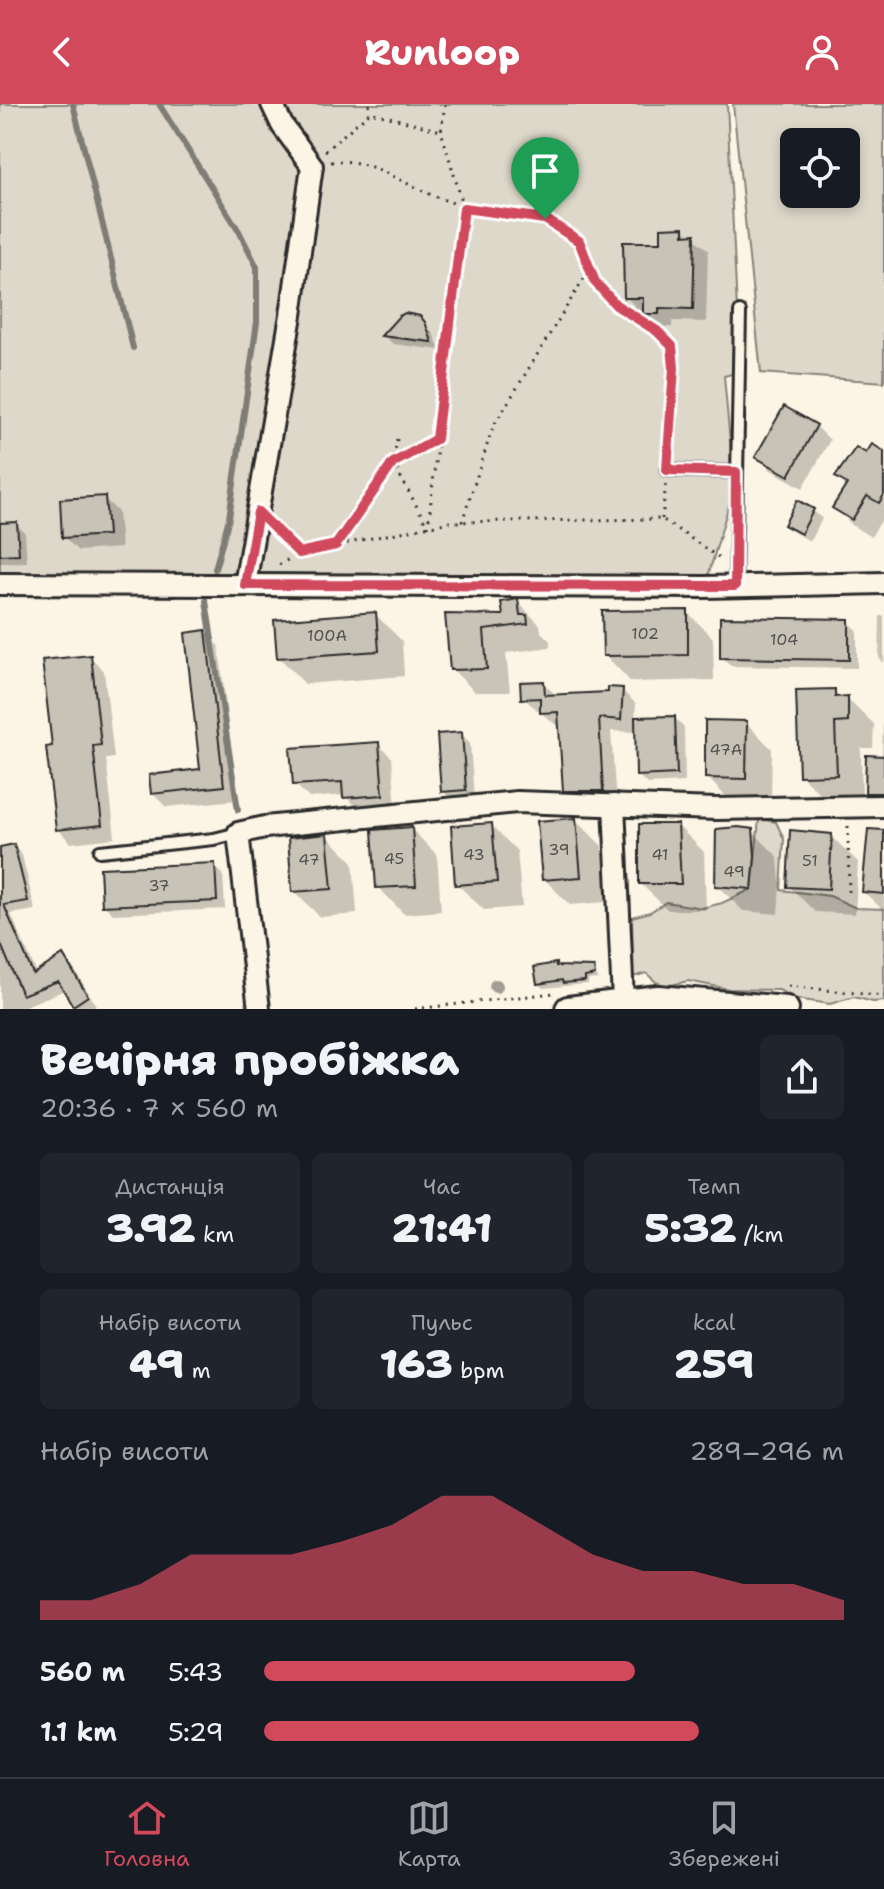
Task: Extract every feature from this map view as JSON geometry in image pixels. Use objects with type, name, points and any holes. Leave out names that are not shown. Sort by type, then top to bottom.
[{"type":"street","points":[[245,585],[315,162],[282,125],[272,104]]},
{"type":"street","points":[[0,584],[245,585],[735,577],[884,583]]},
{"type":"street","points":[[259,1009],[238,833],[265,827],[517,802],[688,809],[884,806]]},
{"type":"street","points":[[614,805],[623,1001]]},
{"type":"street","points":[[563,1001],[658,998],[786,1009]]},
{"type":"lane","points":[[735,577],[740,312]]},
{"type":"lane","points":[[667,470],[736,472]]},
{"type":"lane","points":[[100,851],[214,839],[238,833]]},
{"type":"path","points":[[369,104],[370,112]]},
{"type":"path","points":[[428,527],[464,208],[441,131],[445,104]]},
{"type":"path","points":[[315,162],[370,112]]},
{"type":"path","points":[[370,112],[441,131]]},
{"type":"path","points":[[315,162],[337,161],[380,170],[464,208],[545,219],[579,241],[595,282],[616,305],[657,331],[672,346],[674,368],[662,519]]},
{"type":"path","points":[[462,522],[493,427],[589,270]]},
{"type":"path","points":[[336,545],[393,463],[397,439]]},
{"type":"path","points":[[393,463],[436,439]]},
{"type":"path","points":[[393,463],[428,527]]},
{"type":"path","points":[[258,512],[299,553]]},
{"type":"path","points":[[245,585],[299,553],[462,522],[662,519],[735,577]]},
{"type":"path","points":[[848,808],[849,898]]},
{"type":"path","points":[[415,1009],[563,1001]]},
{"type":"shaded area","points":[[0,104],[727,104],[740,372],[724,376],[734,487],[705,587],[0,584]]},
{"type":"shaded area","points":[[733,104],[884,104],[884,382],[761,373]]},
{"type":"shaded area","points":[[759,819],[776,822],[784,839],[781,890],[830,896],[856,908],[884,909],[884,1001],[873,1002],[854,997],[830,1004],[796,999],[779,990],[729,989],[688,981],[667,986],[646,973],[633,977],[632,917],[650,912],[666,902],[702,908],[722,903],[752,889]]},
{"type":"building","points":[[684,227],[684,235],[695,234],[693,309],[659,308],[659,314],[643,314],[643,298],[624,298],[623,242],[661,242],[661,228]]},
{"type":"building","points":[[405,313],[420,316],[432,342],[381,336]]},
{"type":"building","points":[[784,406],[817,425],[789,476],[755,457]]},
{"type":"building","points":[[872,444],[884,451],[884,495],[879,503],[867,496],[852,520],[832,508],[847,484],[835,477],[856,447],[866,453]]},
{"type":"building","points":[[105,496],[108,535],[62,538],[60,499]]},
{"type":"building","points":[[797,500],[814,509],[801,534],[784,525]]},
{"type":"building","points":[[17,522],[19,554],[0,555],[0,523]]},
{"type":"building","points":[[518,599],[520,615],[527,615],[528,624],[484,630],[487,669],[450,670],[445,614],[503,615],[501,602]]},
{"type":"building","points":[[688,610],[688,655],[603,656],[602,611]]},
{"type":"building","points":[[376,612],[379,651],[277,658],[274,620]]},
{"type":"building","points":[[720,617],[849,619],[849,660],[720,658]]},
{"type":"building","points":[[206,630],[224,786],[151,794],[149,775],[200,769],[185,633]]},
{"type":"building","points":[[91,655],[101,745],[93,746],[102,825],[56,830],[46,747],[52,746],[42,660]]},
{"type":"building","points":[[544,681],[545,695],[608,692],[608,687],[623,688],[621,720],[599,718],[603,791],[563,791],[558,712],[540,713],[540,698],[521,699],[520,682]]},
{"type":"building","points":[[835,689],[835,697],[848,696],[848,722],[835,723],[837,775],[799,776],[796,690]]},
{"type":"building","points":[[675,716],[677,774],[636,776],[635,717]]},
{"type":"building","points":[[705,720],[747,721],[746,779],[705,778]]},
{"type":"building","points":[[462,732],[466,790],[441,792],[437,734]]},
{"type":"building","points":[[379,742],[383,795],[343,798],[342,782],[293,785],[290,748]]},
{"type":"building","points":[[866,755],[884,756],[884,793],[865,793]]},
{"type":"building","points":[[576,818],[581,877],[542,880],[537,821]]},
{"type":"building","points":[[492,823],[497,882],[455,885],[451,826]]},
{"type":"building","points":[[639,824],[678,824],[681,884],[639,884]]},
{"type":"building","points":[[412,827],[416,886],[376,888],[372,830]]},
{"type":"building","points":[[716,829],[753,829],[755,856],[752,889],[715,886]]},
{"type":"building","points":[[868,829],[884,830],[884,894],[862,892]]},
{"type":"building","points":[[790,830],[832,834],[829,889],[787,887]]},
{"type":"building","points":[[327,834],[332,889],[292,892],[288,838]]},
{"type":"building","points":[[14,844],[28,901],[4,905],[33,974],[63,955],[88,996],[73,1006],[58,981],[22,995],[0,942],[0,847]]},
{"type":"building","points":[[215,863],[217,901],[102,906],[100,868]]},
{"type":"building","points":[[556,963],[556,966],[594,967],[595,975],[585,977],[585,981],[563,983],[562,980],[537,984],[534,967]]},
{"type":"waterway","points":[[73,104],[133,348]]},
{"type":"waterway","points":[[159,104],[239,231],[257,267],[257,322],[229,518],[215,569]]},
{"type":"waterway","points":[[206,601],[238,810]]},
{"type":"route","points":[[464,208],[545,219],[579,241],[595,282],[616,305],[657,331],[672,346],[674,368],[667,470],[736,472],[735,586],[245,585],[258,512],[299,553],[336,545],[393,463],[436,439],[464,208]]}]
